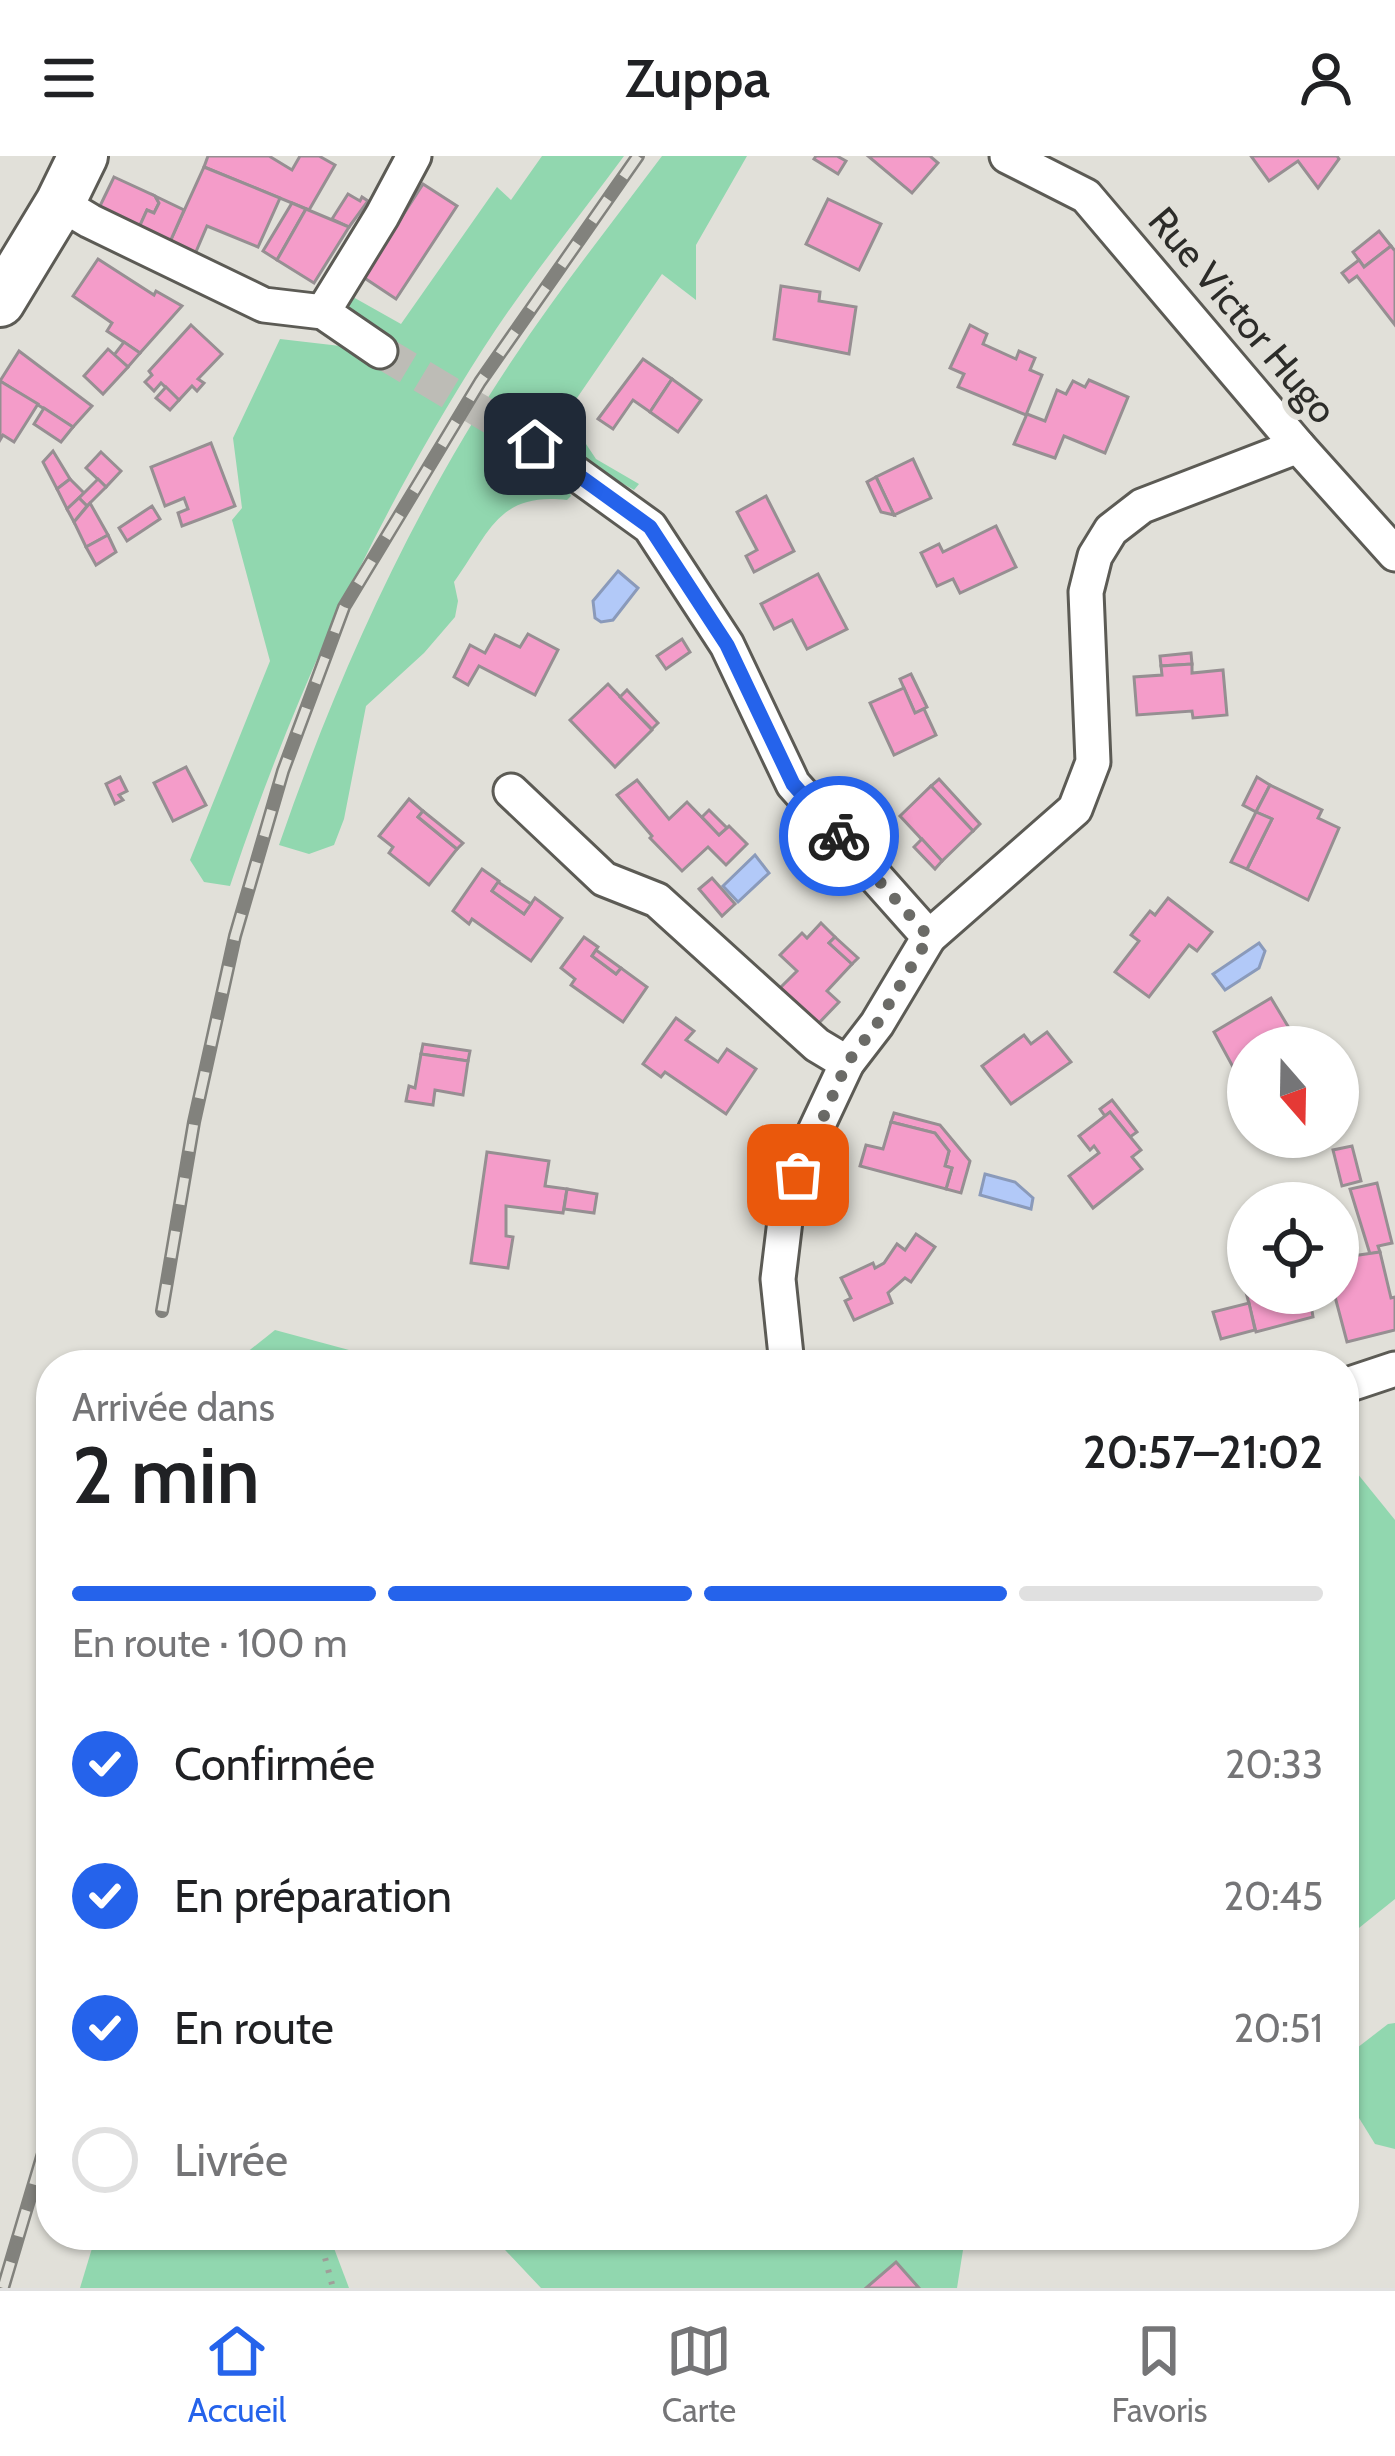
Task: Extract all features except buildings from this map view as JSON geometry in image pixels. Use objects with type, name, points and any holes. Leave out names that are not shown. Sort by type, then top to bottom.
[{"type":"main road","points":[[0,302],[83,156]]},
{"type":"street","points":[[322,313],[414,156]]},
{"type":"street","name":"Rue Victor Hugo","points":[[1007,156],[1086,196],[1395,554]]},
{"type":"street","points":[[60,202],[264,305],[322,313],[380,351]]},
{"type":"street","points":[[535,444],[650,527],[727,645],[793,784],[929,937]]},
{"type":"street","points":[[786,1350],[778,1280],[787,1204],[847,1063],[877,1024],[929,937],[1075,809],[1094,762],[1086,592],[1095,556],[1111,530],[1142,506],[1298,446]]},
{"type":"street","points":[[511,791],[604,879],[657,900],[817,1045],[847,1063]]},
{"type":"street","points":[[1359,1381],[1395,1370]]},
{"type":"path","points":[[323,2250],[333,2288]]},
{"type":"green space","points":[[542,156],[624,156],[517,300],[444,413],[372,543],[309,677],[230,886],[204,882],[190,860],[270,661],[232,520],[242,508],[233,438],[280,339],[349,347],[360,320],[348,305],[353,297],[401,324],[497,187],[511,200]]},
{"type":"green space","points":[[662,156],[747,156],[696,245],[696,300],[662,274],[566,414],[596,459],[639,484],[634,490],[550,442],[571,496],[525,502],[498,519],[454,582],[455,617],[366,706],[344,819],[334,845],[309,854],[279,845],[352,657],[441,477],[529,336]]},
{"type":"green space","points":[[275,1330],[349,1350],[250,1350]]},
{"type":"green space","points":[[1359,1476],[1395,1520],[1395,1899],[1359,1928]]},
{"type":"green space","points":[[1395,2023],[1395,2149],[1375,2144],[1359,2118],[1359,2046]]},
{"type":"green space","points":[[91,2250],[335,2250],[349,2288],[80,2288]]},
{"type":"green space","points":[[505,2250],[963,2250],[957,2288],[541,2288]]},
{"type":"water","points":[[618,571],[638,588],[613,620],[601,622],[595,618],[593,601]]},
{"type":"water","points":[[755,855],[769,873],[738,902],[723,886]]},
{"type":"water","points":[[1259,943],[1265,951],[1259,968],[1225,990],[1213,974]]},
{"type":"water","points":[[985,1174],[1015,1182],[1033,1198],[1031,1209],[980,1195]]},
{"type":"tunnel","points":[[380,351],[535,444]]},
{"type":"railway","points":[[162,1311],[194,1122],[235,936],[283,771],[344,607],[480,382],[638,156]]},
{"type":"railway","points":[[3,2288],[36,2177]]},
{"type":"way so far","points":[[798,1175],[847,1063],[877,1024],[929,937],[839,836]]},
{"type":"route","points":[[535,444],[650,527],[727,645],[793,784],[839,836]]}]
